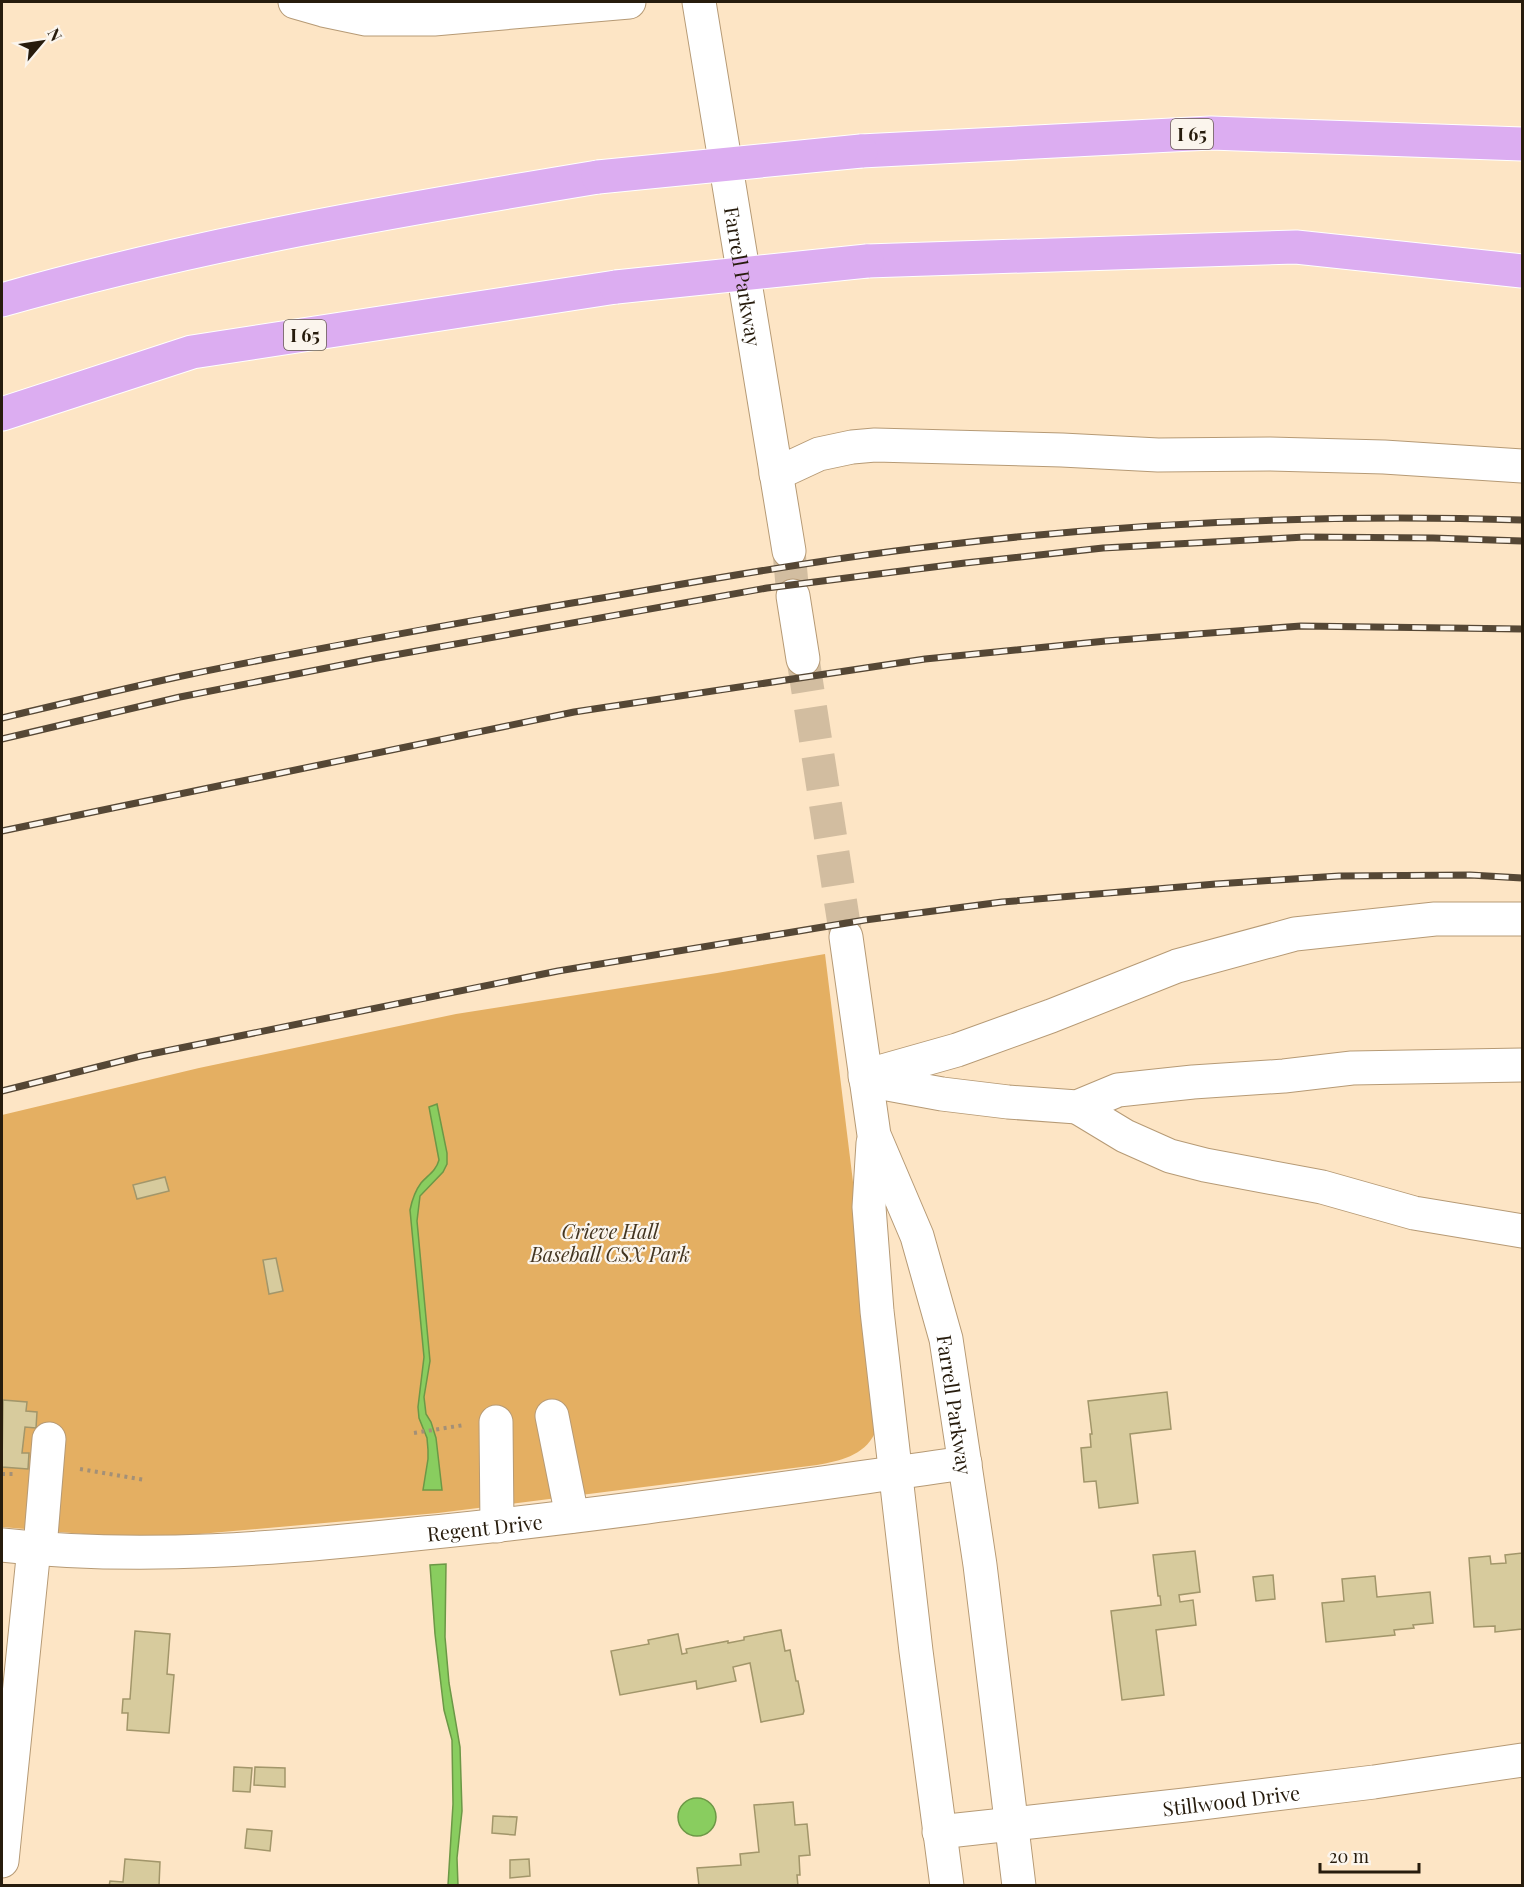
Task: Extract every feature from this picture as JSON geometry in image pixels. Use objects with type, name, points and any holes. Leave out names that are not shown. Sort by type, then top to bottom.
[{"type":"highway","name":"I 65","points":[[2,300],[139,264],[255,239],[384,213],[598,177],[861,151],[1211,133],[1522,144]]},
{"type":"highway","name":"I 65","points":[[2,414],[192,352],[616,287],[867,261],[1296,248],[1522,271]]},
{"type":"street","points":[[295,2],[366,19],[434,19],[629,2]]},
{"type":"street","name":"Farrell Parkway","points":[[699,2],[789,551]]},
{"type":"street","points":[[776,474],[819,454],[852,447],[875,446],[1062,450],[1158,455],[1270,454],[1384,457],[1522,466]]},
{"type":"street","points":[[793,596],[803,659]]},
{"type":"street","points":[[866,1078],[957,1050],[1052,1016],[1177,966],[1295,934],[1435,920],[1522,919]]},
{"type":"street","name":"Farrell Parkway","points":[[846,936],[874,1135],[917,1236],[930,1275],[946,1339],[981,1577],[1018,1886]]},
{"type":"street","points":[[866,1078],[942,1094],[1077,1107],[1118,1090],[1193,1082],[1284,1076],[1352,1068],[1522,1065]]},
{"type":"street","points":[[1077,1107],[1125,1136],[1170,1156],[1205,1165],[1322,1187],[1414,1213],[1522,1231]]},
{"type":"street","points":[[874,1135],[869,1207],[877,1311],[947,1886]]},
{"type":"street","points":[[552,1416],[572,1516]]},
{"type":"street","points":[[496,1422],[497,1526]]},
{"type":"street","points":[[2,1861],[48,1451]]},
{"type":"street","name":"Regent Drive","points":[[2,1545],[101,1551],[228,1550],[304,1546],[497,1526],[965,1463]]},
{"type":"street","name":"Stillwood Drive","points":[[939,1832],[1232,1800],[1522,1760]]},
{"type":"path","points":[[414,1432],[445,1428]]},
{"type":"path","points":[[48,1451],[145,1480]]},
{"type":"green space","name":"Crieve Hall Baseball CSX Park","points":[[825,954],[881,1410],[875,1433],[858,1452],[842,1459],[817,1465],[438,1513],[188,1535],[95,1535],[2,1527],[2,1115],[199,1068],[456,1014]]},
{"type":"shaded area","points":[[437,1104],[447,1153],[447,1164],[443,1172],[420,1196],[417,1221],[430,1361],[424,1397],[426,1414],[436,1438],[442,1490],[423,1490],[428,1450],[418,1407],[424,1357],[410,1210],[417,1189],[438,1164],[429,1107]]},
{"type":"shaded area","points":[[446,1564],[445,1637],[449,1683],[460,1747],[462,1811],[457,1858],[458,1886],[448,1885],[453,1804],[452,1740],[444,1710],[430,1565]]},
{"type":"shaded area","points":[[697,1798],[711,1803],[716,1817],[711,1831],[697,1836],[683,1831],[678,1817],[683,1803]]},
{"type":"building","points":[[165,1177],[169,1191],[137,1199],[133,1185]]},
{"type":"building","points":[[276,1258],[283,1291],[269,1294],[263,1260]]},
{"type":"building","points":[[1167,1392],[1171,1429],[1130,1434],[1138,1503],[1099,1508],[1096,1481],[1084,1482],[1081,1448],[1091,1447],[1090,1434],[1092,1434],[1088,1401]]},
{"type":"building","points":[[3,1400],[27,1402],[26,1411],[37,1412],[36,1428],[25,1427],[22,1453],[29,1453],[28,1469],[2,1467]]},
{"type":"building","points":[[1195,1551],[1200,1592],[1179,1595],[1180,1602],[1193,1600],[1196,1625],[1156,1630],[1164,1695],[1122,1700],[1111,1611],[1161,1605],[1153,1555]]},
{"type":"building","points":[[1522,1553],[1522,1629],[1495,1632],[1495,1626],[1474,1627],[1469,1558],[1490,1556],[1491,1564],[1506,1563],[1505,1555]]},
{"type":"building","points":[[1273,1575],[1275,1599],[1256,1601],[1253,1577]]},
{"type":"building","points":[[1375,1576],[1377,1597],[1430,1592],[1433,1623],[1394,1630],[1395,1635],[1326,1642],[1322,1603],[1344,1601],[1342,1579]]},
{"type":"building","points":[[781,1630],[785,1651],[790,1650],[803,1714],[761,1722],[750,1663],[733,1667],[736,1681],[697,1689],[696,1681],[620,1695],[611,1651],[649,1644],[648,1640],[678,1634],[682,1654],[687,1653],[686,1649],[744,1640],[744,1637]]},
{"type":"building","points":[[135,1631],[170,1634],[167,1674],[174,1675],[169,1733],[127,1730],[128,1713],[122,1713],[123,1699],[130,1699]]},
{"type":"building","points":[[234,1767],[252,1768],[250,1792],[233,1791]]},
{"type":"building","points":[[255,1767],[285,1768],[285,1787],[254,1785]]},
{"type":"building","points":[[793,1802],[795,1825],[807,1824],[810,1855],[799,1856],[798,1886],[699,1886],[697,1868],[741,1865],[740,1854],[759,1852],[754,1805]]},
{"type":"building","points":[[493,1816],[517,1817],[515,1835],[492,1833]]},
{"type":"building","points":[[247,1829],[272,1831],[270,1851],[245,1848]]},
{"type":"building","points":[[125,1859],[160,1862],[159,1886],[109,1886],[110,1881],[123,1882]]},
{"type":"building","points":[[529,1859],[530,1876],[510,1878],[510,1860]]},
{"type":"tunnel","points":[[789,551],[793,596]]},
{"type":"tunnel","points":[[803,659],[846,937]]},
{"type":"railway","points":[[2,718],[275,657],[700,581],[895,551],[1016,537],[1160,525],[1377,518],[1522,520]]},
{"type":"railway","points":[[2,739],[180,697],[372,659],[767,588],[1103,548],[1305,537],[1522,541]]},
{"type":"railway","points":[[2,831],[574,712],[925,659],[1106,641],[1301,626],[1522,629]]},
{"type":"railway","points":[[2,1091],[141,1056],[558,971],[865,920],[1002,902],[1339,876],[1470,875],[1522,878]]}]
